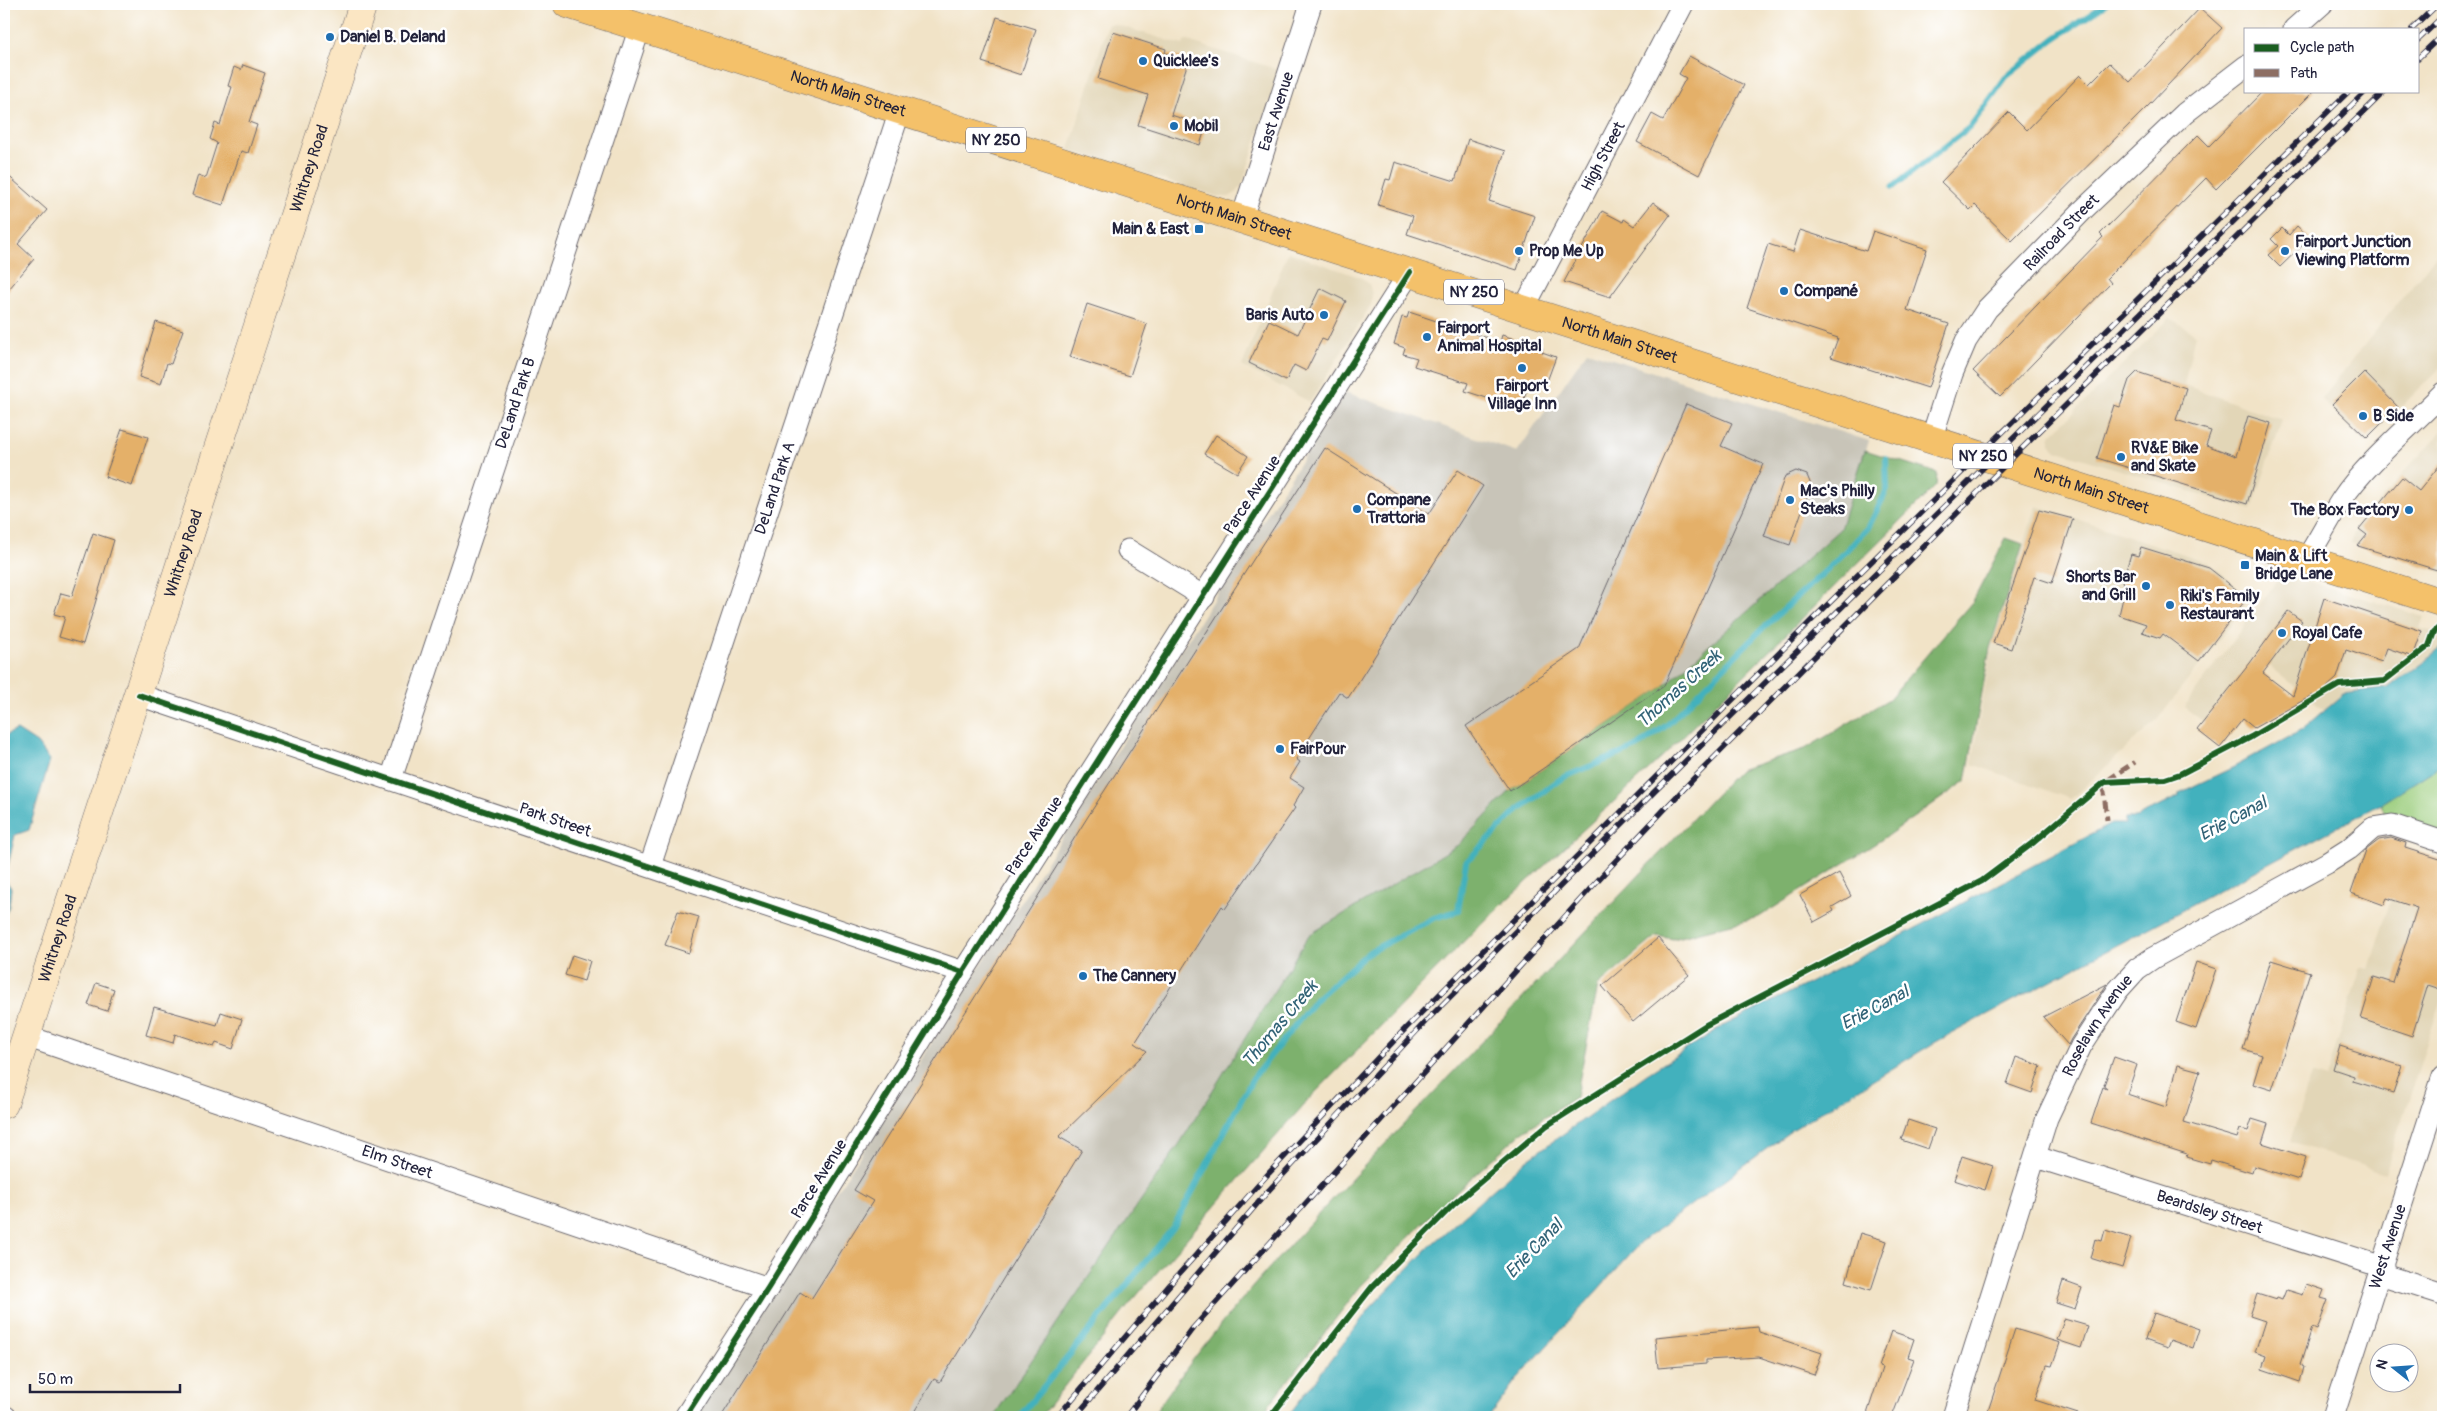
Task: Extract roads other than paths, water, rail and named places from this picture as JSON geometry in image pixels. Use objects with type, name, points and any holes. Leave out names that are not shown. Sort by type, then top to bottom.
[{"type":"main road","name":"Whitney Road","points":[[4,1104],[363,4]]},
{"type":"main road","name":"North Main Street","points":[[567,4],[2443,603]]},
{"type":"street","name":"East Avenue","points":[[1242,218],[1311,4]]},
{"type":"street","name":"High Street","points":[[1524,308],[1682,4]]},
{"type":"street","points":[[2295,28],[2322,4]]},
{"type":"street","name":"DeLand Park B","points":[[391,779],[640,27]]},
{"type":"street","name":"Railroad Street","points":[[1931,440],[1952,374],[1966,341],[1987,309],[2084,209],[2185,113],[2244,68]]},
{"type":"street","name":"DeLand Park A","points":[[650,866],[900,110]]},
{"type":"street","name":"Parce Avenue","points":[[685,1417],[768,1288],[963,972],[1410,272]]},
{"type":"street","points":[[2306,559],[2322,535],[2342,498],[2366,470],[2443,393]]},
{"type":"street","points":[[1128,550],[1204,597]]},
{"type":"street","name":"Park Street","points":[[139,695],[963,972]]},
{"type":"street","name":"Roselawn Avenue","points":[[1953,1417],[2047,1118],[2081,1046],[2118,990],[2137,969],[2218,921],[2327,863],[2349,849],[2373,828],[2392,825],[2443,842]]},
{"type":"street","name":"Elm Street","points":[[26,1036],[768,1288]]},
{"type":"street","name":"West Avenue","points":[[2333,1417],[2439,1107],[2443,1076]]},
{"type":"street","name":"Beardsley Street","points":[[2036,1157],[2382,1270],[2443,1294]]},
{"type":"water","name":"Erie Canal","points":[[2443,647],[2443,764],[2381,804],[1934,1043],[1792,1130],[1641,1242],[1516,1380],[1489,1417],[1287,1417],[1371,1307],[1431,1245],[1524,1162],[1647,1074],[1723,1026],[1867,954],[2111,824],[2125,824],[2125,818],[2136,818],[2179,796],[2179,793],[2234,767],[2302,730],[2344,694],[2389,688]]},
{"type":"water","points":[[17,730],[37,743],[50,760],[29,830],[15,835],[5,879],[11,888],[9,906],[4,918],[4,736]]},
{"type":"waterway","name":"Thomas Creek","points":[[1893,187],[1970,127],[2006,77],[2054,39],[2106,4]]},
{"type":"waterway","name":"Thomas Creek","points":[[1019,1417],[1173,1228],[1253,1078],[1316,999],[1369,952],[1434,918],[1458,911],[1466,862],[1518,810],[1562,778],[1637,747],[1667,725],[1764,627],[1833,564],[1868,528],[1887,490],[1886,458]]},
{"type":"railway","points":[[2413,28],[2438,4]]},
{"type":"railway","points":[[2420,38],[2443,16]]},
{"type":"railway","points":[[2420,56],[2443,34]]},
{"type":"railway","points":[[1057,1417],[1178,1275],[1269,1173],[1406,1028],[1811,621],[2348,92]]},
{"type":"railway","points":[[1075,1417],[1269,1190],[1427,1020],[1654,792],[2365,92]]},
{"type":"railway","points":[[1126,1417],[1193,1328],[1608,869],[1697,775],[2006,464],[2384,92]]},
{"type":"place","name":"Daniel B. Deland","points":[[330,37]]},
{"type":"place","name":"Quicklee's","points":[[1143,61]]},
{"type":"place","name":"Mobil","points":[[1174,126]]},
{"type":"place","name":"Main & East","points":[[1199,229]]},
{"type":"place","name":"Prop Me Up","points":[[1519,251]]},
{"type":"place","name":"Fairport Junction Viewing Platform","points":[[2285,251]]},
{"type":"place","name":"Compané","points":[[1784,291]]},
{"type":"place","name":"Baris Auto","points":[[1324,315]]},
{"type":"place","name":"Fairport Animal Hospital","points":[[1427,337]]},
{"type":"place","name":"Fairport Village Inn","points":[[1522,368]]},
{"type":"place","name":"B Side","points":[[2363,416]]},
{"type":"place","name":"RV&E Bike and Skate","points":[[2121,457]]},
{"type":"place","name":"Mac's Philly Steaks","points":[[1790,500]]},
{"type":"place","name":"Compane Trattoria","points":[[1357,509]]},
{"type":"place","name":"The Box Factory","points":[[2409,510]]},
{"type":"place","name":"Main & Lift Bridge Lane","points":[[2245,565]]},
{"type":"place","name":"Shorts Bar and Grill","points":[[2146,586]]},
{"type":"place","name":"Riki's Family Restaurant","points":[[2170,605]]},
{"type":"place","name":"Royal Cafe","points":[[2282,633]]},
{"type":"place","name":"FairPour","points":[[1280,749]]},
{"type":"place","name":"The Cannery","points":[[1083,976]]}]
